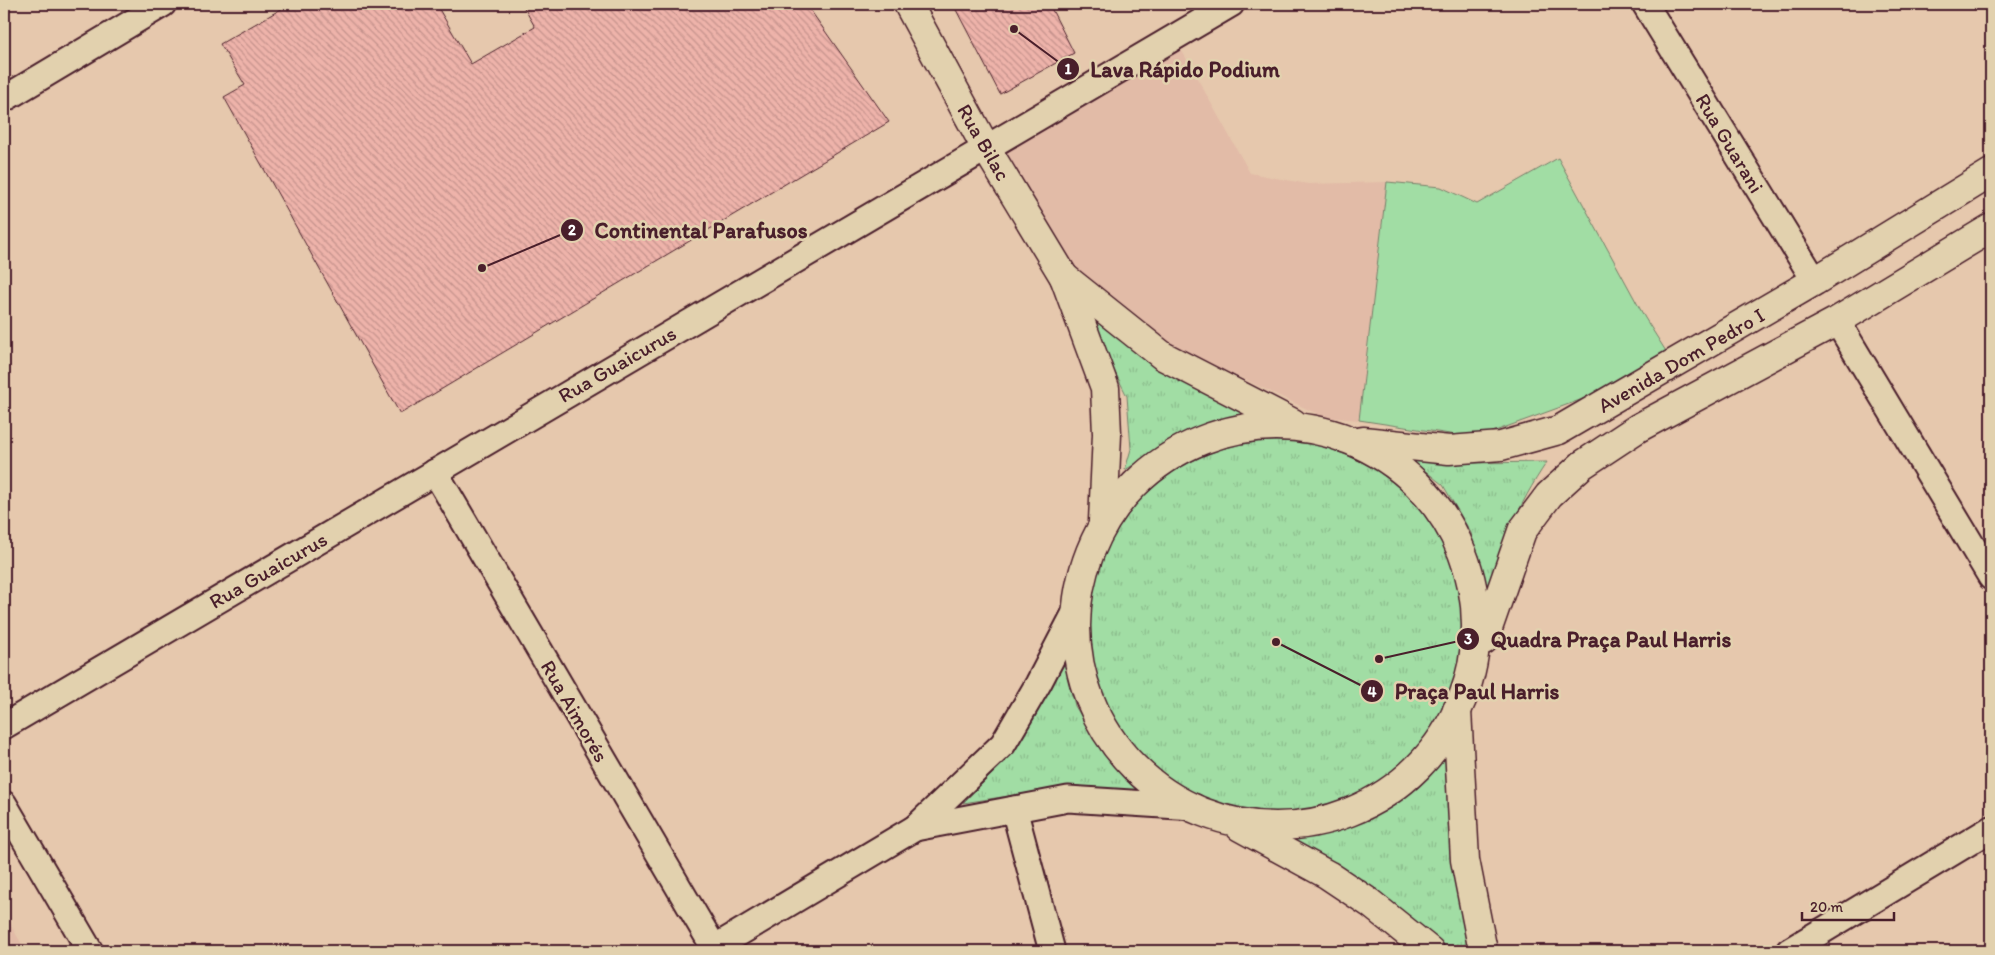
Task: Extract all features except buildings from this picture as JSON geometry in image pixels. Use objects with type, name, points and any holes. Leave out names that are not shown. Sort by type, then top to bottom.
[{"type":"street","points":[[4,99],[163,4]]},
{"type":"street","name":"Rua Bilac","points":[[908,4],[986,148],[1064,277],[1105,388],[1107,434],[1103,521]]},
{"type":"street","name":"Rua Guaicurus","points":[[4,726],[1231,4]]},
{"type":"street","name":"Rua Guarani","points":[[1645,4],[1815,281]]},
{"type":"street","name":"Avenida Dom Pedro I","points":[[1342,439],[1449,450],[1502,446],[1559,430],[1815,281],[1991,173]]},
{"type":"street","name":"Avenida Dom Pedro I","points":[[1228,820],[1292,826],[1354,811],[1407,778],[1448,730],[1473,672],[1522,530],[1549,495],[1582,465],[1638,428],[1837,321],[1991,228]]},
{"type":"street","name":"Rua Bilac","points":[[1064,277],[1163,356],[1304,429]]},
{"type":"street","points":[[1837,321],[1991,577]]},
{"type":"street","points":[[1430,951],[1370,903],[1328,875],[1228,820],[1194,807],[1157,788],[1122,757],[1089,703],[1074,642],[1083,572],[1103,521],[1144,473],[1198,440],[1259,425],[1304,429],[1342,439],[1381,454],[1429,494],[1462,548],[1477,609],[1473,672]]},
{"type":"street","name":"Rua Aimorés","points":[[435,472],[713,950]]},
{"type":"street","points":[[713,950],[915,828],[1003,744],[1038,684],[1077,610]]},
{"type":"street","points":[[1457,708],[1465,860],[1483,951]]},
{"type":"street","points":[[915,828],[1068,799],[1194,807]]},
{"type":"street","points":[[4,804],[90,951]]},
{"type":"street","points":[[1014,809],[1052,951]]},
{"type":"street","points":[[1789,951],[1991,829]]},
{"type":"shaded area","points":[[1181,49],[1250,173],[1308,184],[1387,182],[1359,420],[1324,417],[1165,342],[1065,266],[1000,152]]},
{"type":"shaded area","points":[[4,914],[26,951],[4,951]]},
{"type":"green space","points":[[1558,158],[1645,318],[1669,356],[1610,389],[1476,438],[1359,420],[1387,182],[1441,187],[1477,204]]},
{"type":"green space","points":[[1085,313],[1134,351],[1251,413],[1200,429],[1171,443],[1125,470],[1131,449],[1127,396]]},
{"type":"green space","points":[[1276,441],[1312,445],[1347,455],[1379,472],[1408,495],[1431,524],[1448,556],[1458,591],[1462,627],[1458,663],[1448,698],[1431,730],[1408,759],[1379,782],[1347,799],[1312,809],[1276,813],[1240,809],[1205,799],[1173,782],[1144,759],[1121,730],[1104,698],[1094,663],[1090,627],[1094,591],[1104,556],[1121,524],[1144,495],[1173,472],[1205,455],[1240,445]]},
{"type":"green space","points":[[1404,454],[1470,463],[1547,462],[1519,510],[1498,559],[1486,595],[1471,533],[1443,485]]},
{"type":"green space","points":[[1063,655],[1075,706],[1109,761],[1144,793],[1067,787],[963,803],[1009,757],[1037,713]]},
{"type":"green space","points":[[1455,743],[1451,862],[1468,951],[1449,951],[1376,893],[1281,837],[1371,817],[1418,788]]},
{"type":"place","name":"Lava Rápido Podium","points":[[1014,29]]},
{"type":"place","name":"Continental Parafusos","points":[[482,268]]},
{"type":"place","name":"Praça Paul Harris","points":[[1276,642]]},
{"type":"place","name":"Quadra Praça Paul Harris","points":[[1379,659]]}]
